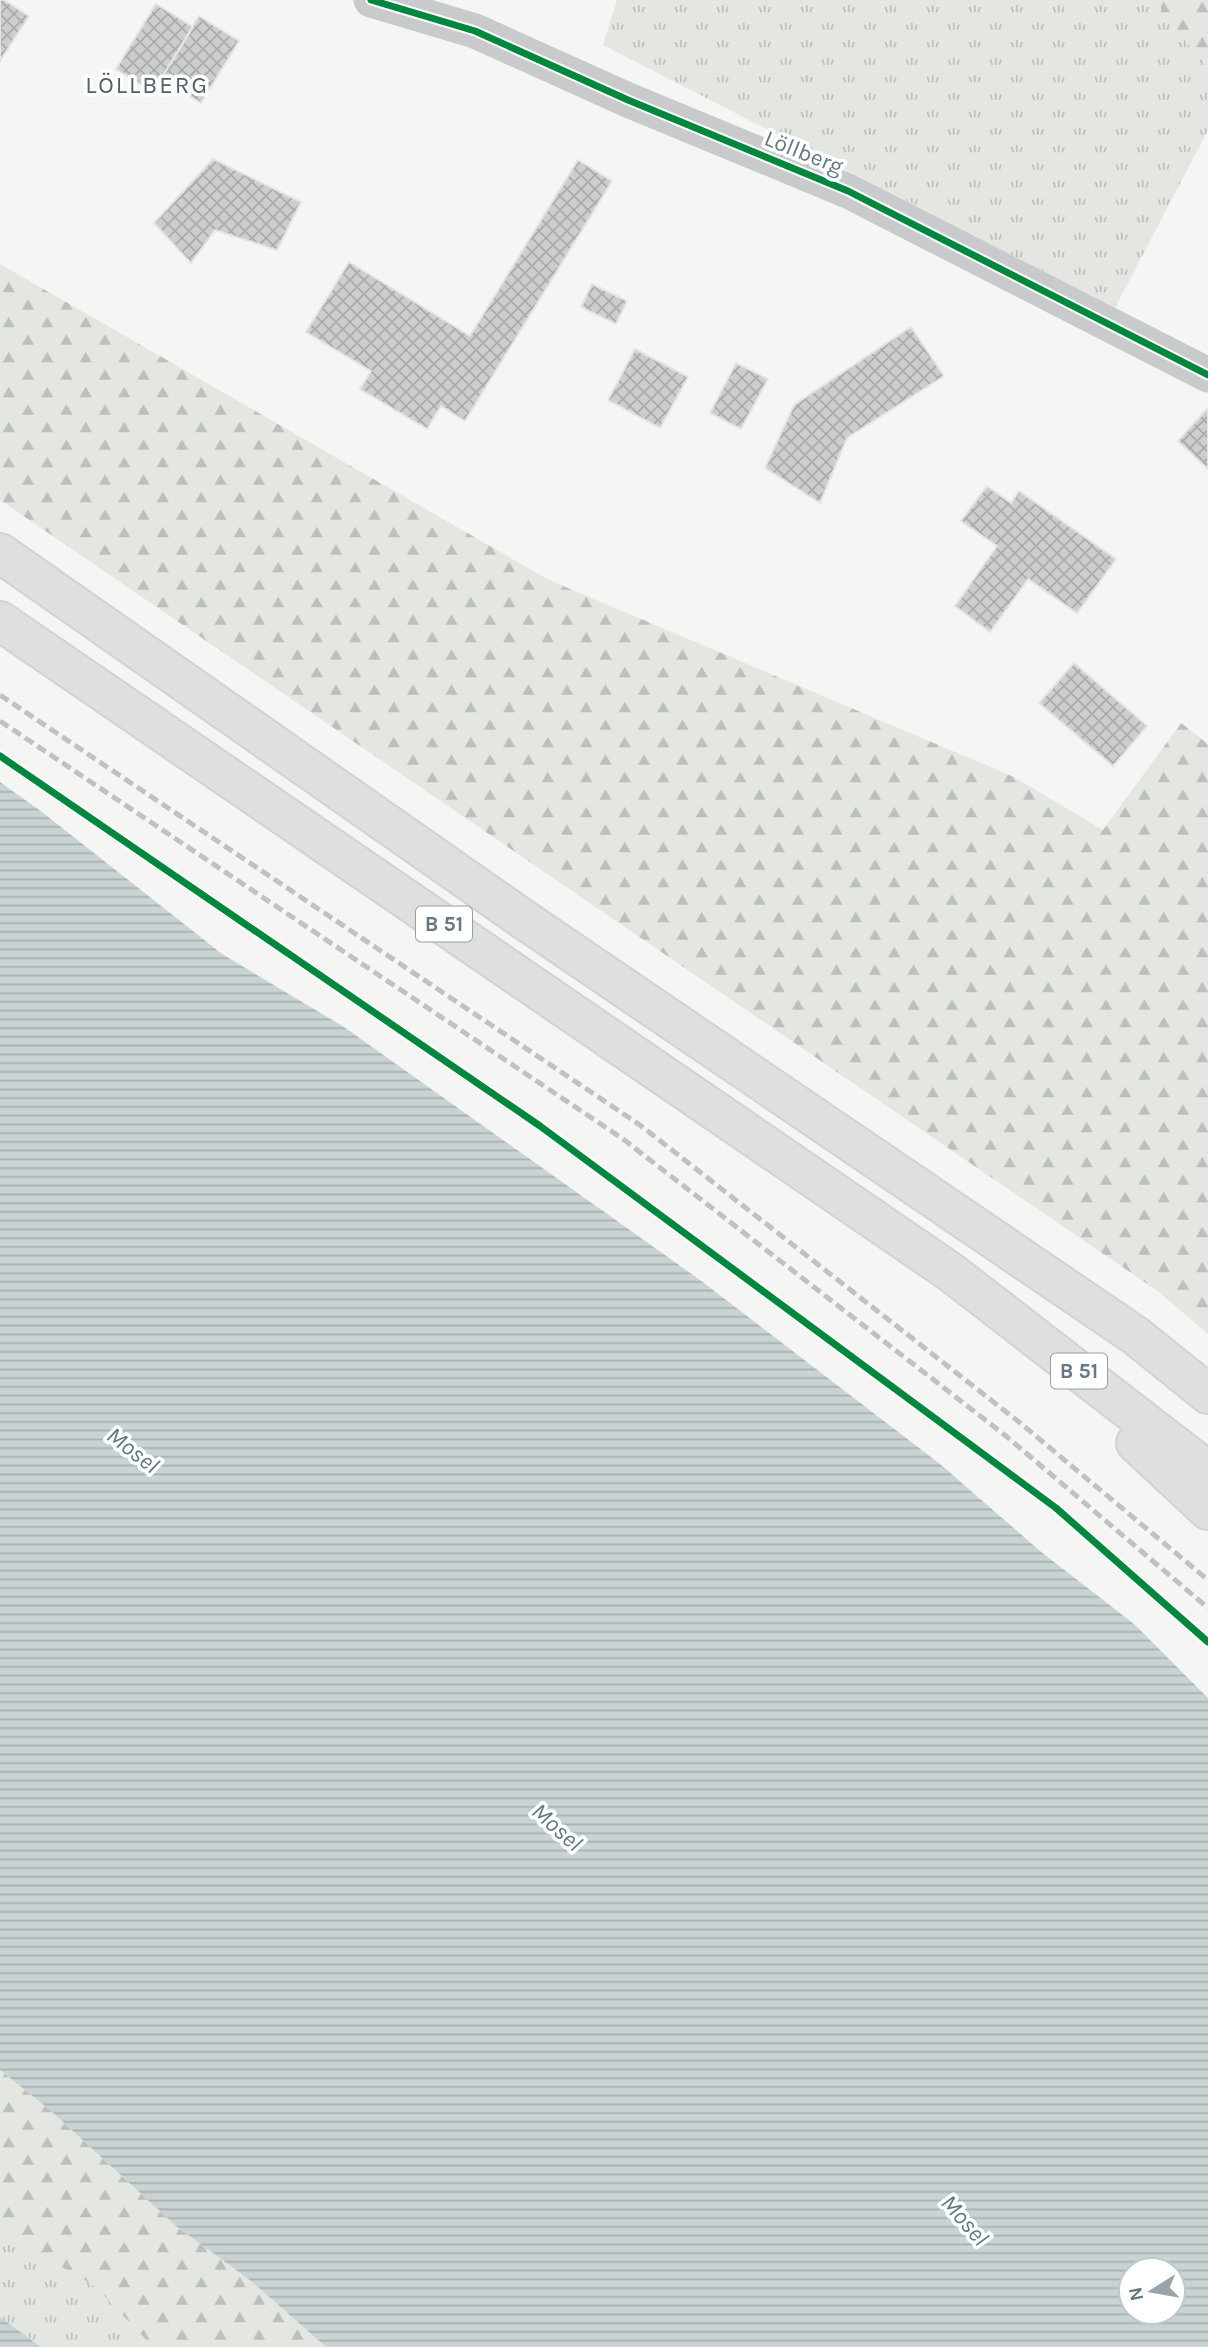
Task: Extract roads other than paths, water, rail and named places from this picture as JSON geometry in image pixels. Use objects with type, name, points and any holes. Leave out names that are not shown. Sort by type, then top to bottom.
[{"type":"main road","name":"B 51","points":[[0,553],[523,919],[1136,1336],[1208,1394]]},
{"type":"main road","name":"B 51","points":[[0,621],[949,1271],[1208,1471]]},
{"type":"main road","points":[[949,1271],[1208,1510]]},
{"type":"street","name":"Löllberg","points":[[371,0],[475,31],[628,100],[848,191],[1208,375]]},
{"type":"water","name":"Mosel","points":[[0,782],[222,954],[344,1027],[700,1280],[940,1464],[1040,1551],[1134,1624],[1208,1698],[1208,2347],[326,2347],[251,2281],[176,2226],[50,2110],[0,2070]]},
{"type":"water","points":[[0,2317],[41,2347],[0,2347]]},
{"type":"railway","points":[[0,695],[640,1125],[1019,1422],[1208,1580]]},
{"type":"railway","points":[[0,721],[623,1139],[1006,1436],[1208,1608]]},
{"type":"district","name":"LÖLLBERG","points":[[147,85]]}]
